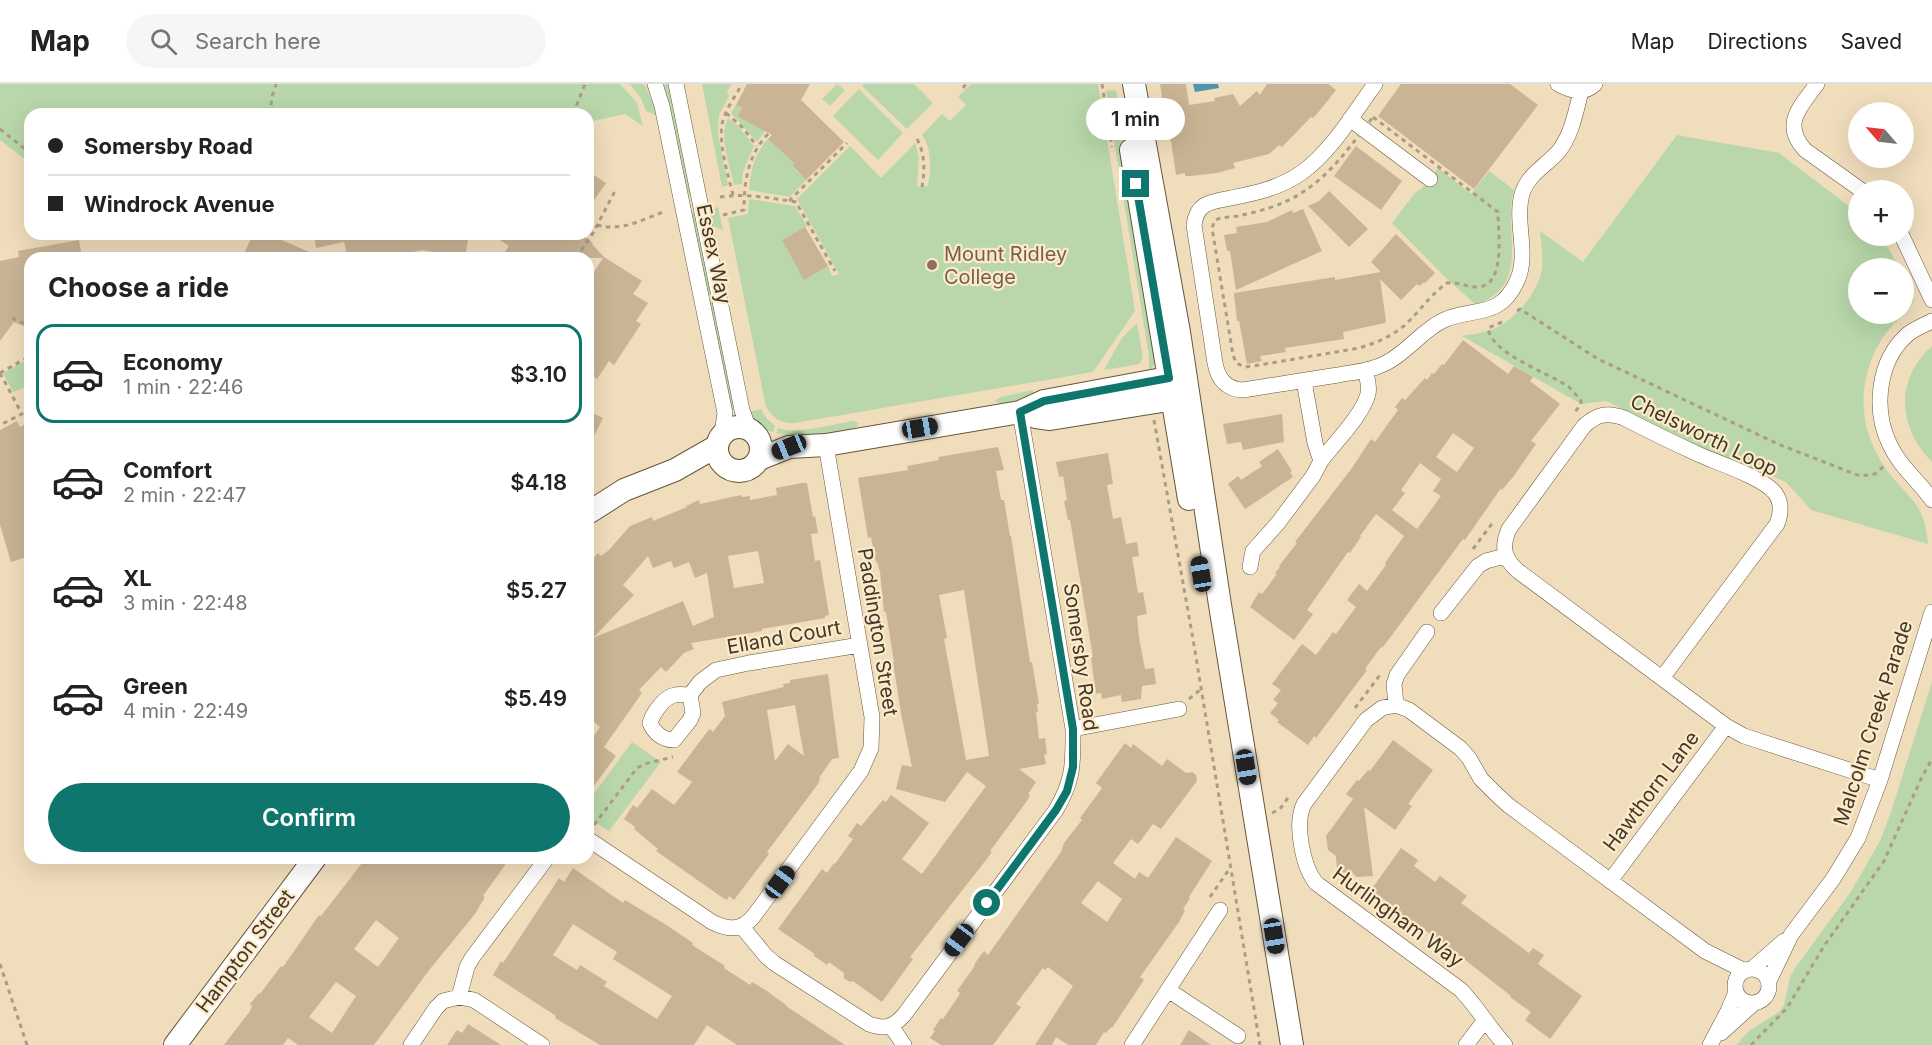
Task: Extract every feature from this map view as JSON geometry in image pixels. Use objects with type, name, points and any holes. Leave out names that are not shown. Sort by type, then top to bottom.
[{"type":"street","name":"Essex Way","points":[[655,84],[662,106],[725,413],[721,449]]},
{"type":"street","name":"Essex Way","points":[[676,84],[742,410],[754,433]]},
{"type":"street","points":[[1121,84],[1173,391],[1278,1045]]},
{"type":"street","points":[[1134,84],[1179,332],[1173,391],[1220,605],[1292,1045]]},
{"type":"street","points":[[1375,84],[1318,160],[1299,175],[1258,192],[1206,204],[1201,207],[1195,218],[1194,225],[1215,363],[1219,378],[1230,387],[1243,390],[1304,381],[1383,365],[1395,359],[1439,323],[1493,308],[1511,291],[1518,280],[1521,266],[1522,193],[1535,173],[1560,149],[1568,135],[1581,91]]},
{"type":"street","points":[[1558,84],[1581,91],[1595,84]]},
{"type":"street","points":[[1817,84],[1796,115],[1793,128],[1795,136],[1804,150],[1848,181]]},
{"type":"street","points":[[1350,118],[1430,178]]},
{"type":"street","points":[[1907,246],[1932,300]]},
{"type":"street","points":[[1928,323],[1902,354],[1891,386],[1889,404],[1891,423],[1903,450],[1932,483]]},
{"type":"street","points":[[1928,323],[1909,333],[1889,358],[1880,392],[1880,412],[1890,446],[1904,467],[1932,500]]},
{"type":"street","points":[[1250,567],[1253,551],[1278,524],[1363,405],[1368,393],[1365,370]]},
{"type":"street","points":[[1304,381],[1315,443],[1321,461]]},
{"type":"street","points":[[759,459],[789,447],[826,445],[1020,412],[1044,401],[1173,391]]},
{"type":"street","points":[[1020,412],[1050,419],[1173,391]]},
{"type":"street","name":"Somersby Road","points":[[891,1026],[904,1015],[1056,810],[1067,791],[1073,767],[1073,729],[1020,412]]},
{"type":"street","name":"Chelsworth Loop","points":[[1505,556],[1503,546],[1509,529],[1584,426],[1599,415],[1614,414],[1624,418],[1769,486],[1779,499],[1780,517],[1777,524],[1662,678]]},
{"type":"street","points":[[594,509],[624,490],[721,449],[735,427],[789,447]]},
{"type":"street","points":[[721,449],[730,469],[743,471],[755,465],[759,459],[761,448],[754,433]]},
{"type":"street","name":"Paddington Street","points":[[742,927],[753,917],[858,777],[871,748],[872,717],[826,445]]},
{"type":"street","points":[[1441,613],[1478,566],[1485,561],[1505,556],[1518,572],[1726,726],[1744,736],[1880,780]]},
{"type":"street","name":"Malcolm Creek Parade","points":[[1769,981],[1791,935],[1833,879],[1858,838],[1880,780],[1932,612]]},
{"type":"street","points":[[1427,632],[1396,675],[1394,684],[1396,705],[1409,710],[1453,742],[1469,758],[1481,779],[1495,793],[1610,881],[1705,951],[1749,970],[1762,972],[1769,981],[1770,986],[1763,1000],[1753,1004],[1712,1042]]},
{"type":"street","name":"Elland Court","points":[[690,695],[700,682],[717,670],[860,645]]},
{"type":"street","name":"Hurlingham Way","points":[[1396,705],[1382,708],[1366,720],[1304,804],[1299,817],[1299,826],[1306,866],[1316,884],[1461,990],[1505,1045]]},
{"type":"street","points":[[1073,729],[1179,709]]},
{"type":"street","name":"Hawthorn Lane","points":[[1610,881],[1726,726]]},
{"type":"street","points":[[594,843],[712,922],[727,928],[742,927],[774,963],[869,1024],[884,1028],[891,1026],[904,1045]]},
{"type":"street","name":"Hampton Street","points":[[175,1045],[311,864]]},
{"type":"street","points":[[459,997],[472,958],[542,864]]},
{"type":"street","points":[[1132,1045],[1220,910]]},
{"type":"street","name":"Malcolm Creek Parade","points":[[1749,970],[1791,935]]},
{"type":"street","points":[[1705,951],[1736,988],[1743,1001],[1753,1004]]},
{"type":"street","points":[[1712,1042],[1736,988],[1737,979],[1749,970]]},
{"type":"street","points":[[1168,990],[1238,1036]]},
{"type":"street","points":[[411,1045],[436,1008],[443,1001],[459,997],[474,1000],[542,1045]]},
{"type":"street","points":[[1466,1045],[1485,1020]]},
{"type":"path","points":[[271,108],[276,84]]},
{"type":"path","points":[[575,108],[585,84]]},
{"type":"path","points":[[733,195],[722,125],[742,84]]},
{"type":"path","points":[[963,88],[966,84]]},
{"type":"path","points":[[726,113],[742,127],[757,146]]},
{"type":"path","points":[[1373,117],[1498,212],[1499,261],[1494,277],[1482,287],[1447,283],[1405,324],[1393,334],[1374,344],[1253,366],[1240,366],[1233,355],[1212,228],[1215,220],[1257,212],[1296,197],[1309,189],[1333,167],[1364,129],[1373,117]]},
{"type":"path","points":[[0,129],[24,148]]},
{"type":"path","points":[[723,214],[744,210],[748,166],[757,146],[771,131]]},
{"type":"path","points":[[917,139],[921,146],[925,173],[922,187]]},
{"type":"path","points":[[789,201],[847,143]]},
{"type":"path","points":[[594,230],[615,191]]},
{"type":"path","points":[[720,197],[744,195],[796,202],[835,271]]},
{"type":"path","points":[[597,225],[624,226],[663,212]]},
{"type":"path","points":[[1515,313],[1520,309],[1598,359],[1778,444],[1860,476],[1875,474],[1886,464]]},
{"type":"path","points":[[1510,317],[1488,328],[1491,339],[1514,357],[1572,390],[1581,404],[1571,417]]},
{"type":"path","points":[[12,318],[24,323]]},
{"type":"path","points":[[0,425],[22,414],[0,373],[24,359]]},
{"type":"path","points":[[1173,391],[1193,639],[1260,1045]]},
{"type":"path","points":[[1472,550],[1494,521]]},
{"type":"path","points":[[1352,711],[1386,666]]},
{"type":"path","points":[[601,829],[594,824],[637,768],[678,755]]},
{"type":"path","points":[[1750,1045],[1787,1008],[1824,946],[1884,861],[1932,759]]},
{"type":"path","points":[[1270,814],[1280,809],[1297,786]]},
{"type":"path","points":[[1205,904],[1230,868]]},
{"type":"path","points":[[0,964],[27,1045]]},
{"type":"green space","points":[[0,84],[620,84],[637,103],[643,126],[625,114],[594,121],[594,108],[24,108],[24,158],[0,140]]},
{"type":"green space","points":[[630,84],[643,84],[646,87],[658,116],[646,111],[641,98]]},
{"type":"green space","points":[[670,84],[692,194],[687,195],[662,86]]},
{"type":"green space","points":[[702,84],[732,84],[727,92],[729,96],[719,115],[718,134],[728,185],[722,187]]},
{"type":"green space","points":[[837,84],[845,90],[830,106],[822,99]]},
{"type":"green space","points":[[864,84],[914,84],[933,103],[907,129],[862,86]]},
{"type":"green space","name":"Mount Ridley College","points":[[971,84],[1098,84],[1135,311],[1093,372],[795,423],[778,420],[766,407],[728,218],[748,214],[749,199],[795,206],[807,226],[782,240],[805,279],[828,266],[832,276],[839,274],[797,199],[850,146],[881,178],[915,143],[919,157],[917,187],[928,186],[929,153],[922,135],[942,114],[950,121],[966,105],[958,97]]},
{"type":"green space","points":[[859,89],[903,133],[878,160],[833,116]]},
{"type":"green space","points":[[1116,90],[1159,350],[1156,362],[1149,372],[1149,356],[1106,91]]},
{"type":"green space","points":[[736,105],[742,108],[737,116],[766,130],[757,142],[731,113]]},
{"type":"green space","points":[[728,118],[738,126],[754,146],[743,172],[742,184],[734,185],[724,142]]},
{"type":"green space","points":[[1677,135],[1779,153],[1848,205],[1848,246],[1887,246],[1894,258],[1848,258],[1848,324],[1894,324],[1877,348],[1866,377],[1865,418],[1872,445],[1878,457],[1914,502],[1923,518],[1928,544],[1811,510],[1786,482],[1711,452],[1606,401],[1581,404],[1462,336],[1494,329],[1515,314],[1528,300],[1537,285],[1542,266],[1540,231],[1583,262]]},
{"type":"green space","points":[[768,139],[793,162],[804,155],[793,167],[806,180],[790,197],[749,190],[754,163],[759,150]]},
{"type":"green space","points":[[1438,168],[1471,194],[1489,171],[1514,190],[1511,206],[1510,270],[1504,284],[1494,296],[1476,305],[1392,223]]},
{"type":"green space","points":[[718,207],[723,230],[710,225],[707,210]]},
{"type":"green space","points":[[695,212],[735,408],[731,410],[690,213]]},
{"type":"green space","points":[[1137,323],[1143,358],[1139,364],[1104,370],[1122,338]]},
{"type":"green space","points":[[1932,346],[1932,462],[1912,434],[1905,404],[1906,388],[1911,374],[1920,359]]},
{"type":"green space","points":[[24,361],[24,387],[13,392],[3,373]]},
{"type":"green space","points":[[1033,390],[1034,397],[1004,405],[994,401],[1001,397]]},
{"type":"green space","points":[[761,409],[775,426],[773,432],[758,426],[749,412]]},
{"type":"green space","points":[[853,421],[859,423],[849,435],[793,436],[776,433],[778,428],[805,430]]},
{"type":"green space","points":[[1932,682],[1932,1045],[1736,1045],[1750,1030],[1779,1012],[1784,1005],[1790,977],[1795,968],[1850,893],[1880,841]]},
{"type":"green space","points":[[632,742],[661,762],[609,831],[594,822],[594,794]]},
{"type":"water","points":[[1193,84],[1218,84],[1219,88],[1195,92]]},
{"type":"building","points":[[747,84],[810,84],[801,100],[844,142],[806,180],[793,166],[795,164],[768,139],[772,135],[737,116],[742,108],[736,105]]},
{"type":"building","points":[[1160,84],[1186,84],[1189,105],[1215,101],[1214,98],[1233,94],[1240,106],[1257,91],[1260,95],[1267,84],[1328,84],[1336,90],[1317,114],[1311,117],[1282,147],[1279,145],[1269,154],[1233,163],[1235,168],[1217,173],[1185,176],[1185,173],[1176,175],[1170,134],[1175,134],[1170,108],[1164,109]]},
{"type":"building","points":[[1401,84],[1510,84],[1538,105],[1474,189],[1378,116]]},
{"type":"building","points":[[1356,146],[1402,181],[1381,210],[1334,176]]},
{"type":"building","points":[[594,175],[606,183],[594,200]]},
{"type":"building","points":[[1329,191],[1368,229],[1349,247],[1308,206],[1319,201]]},
{"type":"building","points":[[1303,209],[1322,251],[1236,290],[1230,251],[1227,251],[1224,235],[1237,233],[1236,227],[1267,222],[1292,210],[1293,213]]},
{"type":"building","points":[[805,227],[828,266],[804,280],[782,240]]},
{"type":"building","points":[[1396,234],[1435,273],[1425,283],[1420,286],[1417,284],[1401,300],[1380,279],[1385,323],[1343,332],[1344,339],[1285,348],[1286,352],[1260,356],[1262,361],[1247,364],[1239,321],[1237,321],[1234,293],[1381,272],[1371,262]]},
{"type":"building","points":[[79,240],[81,252],[24,252],[24,326],[14,322],[0,341],[0,261],[19,257],[18,251]]},
{"type":"building","points":[[250,240],[282,240],[309,252],[245,252]]},
{"type":"building","points":[[315,240],[468,240],[466,252],[422,250],[346,252],[344,242],[316,248]]},
{"type":"building","points":[[500,240],[589,240],[604,257],[642,281],[633,294],[648,303],[636,321],[641,324],[614,365],[609,361],[597,379],[594,377],[594,272],[603,258],[594,258],[594,252],[505,252],[509,246]]},
{"type":"building","points":[[1463,340],[1508,374],[1514,366],[1533,377],[1530,381],[1560,404],[1531,441],[1536,444],[1513,477],[1502,490],[1501,488],[1465,540],[1463,539],[1316,738],[1314,736],[1308,745],[1277,722],[1279,720],[1270,713],[1278,703],[1273,700],[1281,690],[1272,684],[1302,644],[1316,655],[1333,632],[1336,634],[1356,607],[1347,600],[1359,584],[1367,591],[1404,536],[1376,514],[1307,610],[1313,614],[1294,640],[1250,607],[1259,592],[1262,594],[1277,574],[1275,573],[1279,566],[1297,543],[1295,542],[1352,468],[1371,439],[1375,442],[1398,410],[1395,407],[1402,398],[1405,400],[1425,378],[1427,380],[1442,364],[1444,365]],"holes":[[[1453,433],[1474,448],[1457,472],[1436,457]],[[1420,463],[1441,479],[1433,491],[1441,496],[1417,529],[1392,510],[1405,493],[1401,490]]]},
{"type":"building","points":[[594,414],[603,418],[594,436]]},
{"type":"building","points":[[1282,414],[1284,442],[1243,450],[1241,442],[1227,444],[1223,424]]},
{"type":"building","points":[[17,421],[20,427],[24,425],[24,558],[11,562],[0,525],[0,430]]},
{"type":"building","points":[[998,447],[1004,470],[996,471],[1011,536],[1030,662],[1032,662],[1039,704],[1037,704],[1038,712],[1036,712],[1039,739],[1045,738],[1046,764],[1019,769],[1036,782],[1028,794],[1030,795],[1027,801],[990,851],[992,852],[986,860],[910,957],[913,959],[882,1002],[853,981],[850,982],[844,978],[844,973],[829,962],[827,965],[778,929],[822,869],[827,873],[835,864],[853,839],[848,836],[857,823],[861,826],[883,800],[886,802],[891,795],[929,823],[902,859],[922,874],[986,786],[967,772],[945,802],[896,789],[902,765],[912,767],[901,713],[886,612],[884,612],[880,572],[871,537],[868,538],[858,478],[908,470],[907,466],[939,460],[938,457]],"holes":[[[964,590],[989,756],[966,760],[944,639],[947,638],[939,595]]]},
{"type":"building","points":[[1278,449],[1292,471],[1290,472],[1293,477],[1245,509],[1228,484],[1238,476],[1241,480],[1262,466],[1259,462]]},
{"type":"building","points":[[1108,453],[1113,484],[1107,485],[1113,519],[1121,517],[1126,544],[1137,542],[1139,556],[1132,557],[1138,593],[1143,592],[1147,614],[1137,616],[1139,638],[1145,669],[1154,668],[1156,684],[1142,686],[1141,699],[1122,702],[1121,695],[1102,699],[1101,693],[1096,694],[1091,658],[1093,657],[1070,520],[1068,520],[1064,501],[1067,500],[1063,476],[1059,477],[1056,462]]},
{"type":"building","points":[[807,483],[818,533],[811,534],[815,561],[820,560],[829,615],[825,618],[762,629],[762,631],[691,643],[694,649],[684,653],[666,672],[661,667],[639,690],[642,693],[604,747],[616,756],[594,786],[594,736],[600,727],[594,722],[594,638],[683,601],[693,626],[714,617],[707,573],[695,578],[689,562],[674,568],[671,561],[653,568],[648,556],[623,585],[634,595],[594,637],[594,557],[598,553],[601,556],[609,550],[630,526],[652,517],[653,521],[699,500],[700,504],[741,495],[742,497],[750,496],[750,500],[777,495],[776,488]],"holes":[[[758,551],[764,583],[734,588],[728,556]]]},
{"type":"building","points":[[828,674],[839,758],[832,759],[819,778],[818,784],[734,900],[729,896],[727,900],[656,851],[658,849],[624,819],[633,805],[637,808],[652,789],[674,805],[692,782],[677,772],[707,732],[710,729],[713,732],[725,716],[722,702],[784,687],[783,684],[790,683],[790,680]],"holes":[[[795,705],[804,756],[788,744],[775,761],[767,710]]]},
{"type":"building","points":[[1393,740],[1433,770],[1408,804],[1412,806],[1395,830],[1364,807],[1373,876],[1357,877],[1351,872],[1341,873],[1337,870],[1336,856],[1328,850],[1326,836],[1353,799],[1346,794],[1357,780],[1359,781],[1368,770],[1370,771]]},
{"type":"building","points":[[1125,743],[1131,748],[1133,744],[1162,766],[1167,759],[1186,773],[1192,772],[1196,775],[1197,781],[1161,829],[1153,824],[1138,844],[1131,839],[1113,863],[1135,879],[1139,872],[1148,878],[1176,837],[1212,861],[1189,897],[1179,922],[1140,977],[1144,980],[1112,1028],[1104,1032],[1096,1045],[1068,1045],[1056,1037],[1052,1045],[1035,1045],[1073,986],[1048,967],[1045,970],[1043,968],[1016,1004],[1021,1007],[993,1045],[941,1045],[930,1038],[935,1031],[933,1030],[958,997],[960,993],[957,991],[975,963],[984,951],[988,955],[1061,852],[1064,843],[1082,820],[1080,818],[1102,788],[1096,783]],"holes":[[[1098,881],[1122,899],[1107,922],[1081,903]]]},
{"type":"building","points":[[1401,848],[1418,860],[1414,866],[1435,882],[1440,876],[1467,896],[1461,903],[1529,953],[1533,948],[1544,955],[1538,964],[1582,996],[1550,1039],[1525,1020],[1531,1012],[1437,938],[1394,911],[1396,908],[1371,890]]},
{"type":"building","points":[[361,864],[506,864],[483,896],[485,897],[475,914],[430,969],[374,1045],[298,1045],[288,1038],[283,1045],[224,1045],[250,1011],[252,1006],[250,1004],[281,966],[283,967],[319,915],[321,916]],"holes":[[[376,920],[399,938],[378,967],[354,949]],[[336,982],[356,996],[332,1033],[309,1017]]]},
{"type":"building","points":[[573,868],[623,903],[625,900],[668,926],[725,966],[724,968],[750,985],[752,982],[764,989],[845,1045],[737,1045],[707,1025],[694,1045],[600,1045],[555,1018],[556,1016],[493,975],[559,878],[564,882]],"holes":[[[573,924],[617,952],[613,959],[672,996],[657,1019],[604,986],[607,982],[580,965],[577,970],[553,955]]]},
{"type":"building","points":[[468,1024],[501,1045],[447,1045],[457,1030],[462,1033]]},
{"type":"building","points":[[1189,1030],[1211,1045],[1180,1045]]},
{"type":"place","name":"Mount Ridley College","points":[[932,265]]},
{"type":"route","points":[[987,903],[1056,810],[1067,791],[1073,767],[1073,729],[1020,412],[1044,401],[1169,378],[1136,184]]}]
